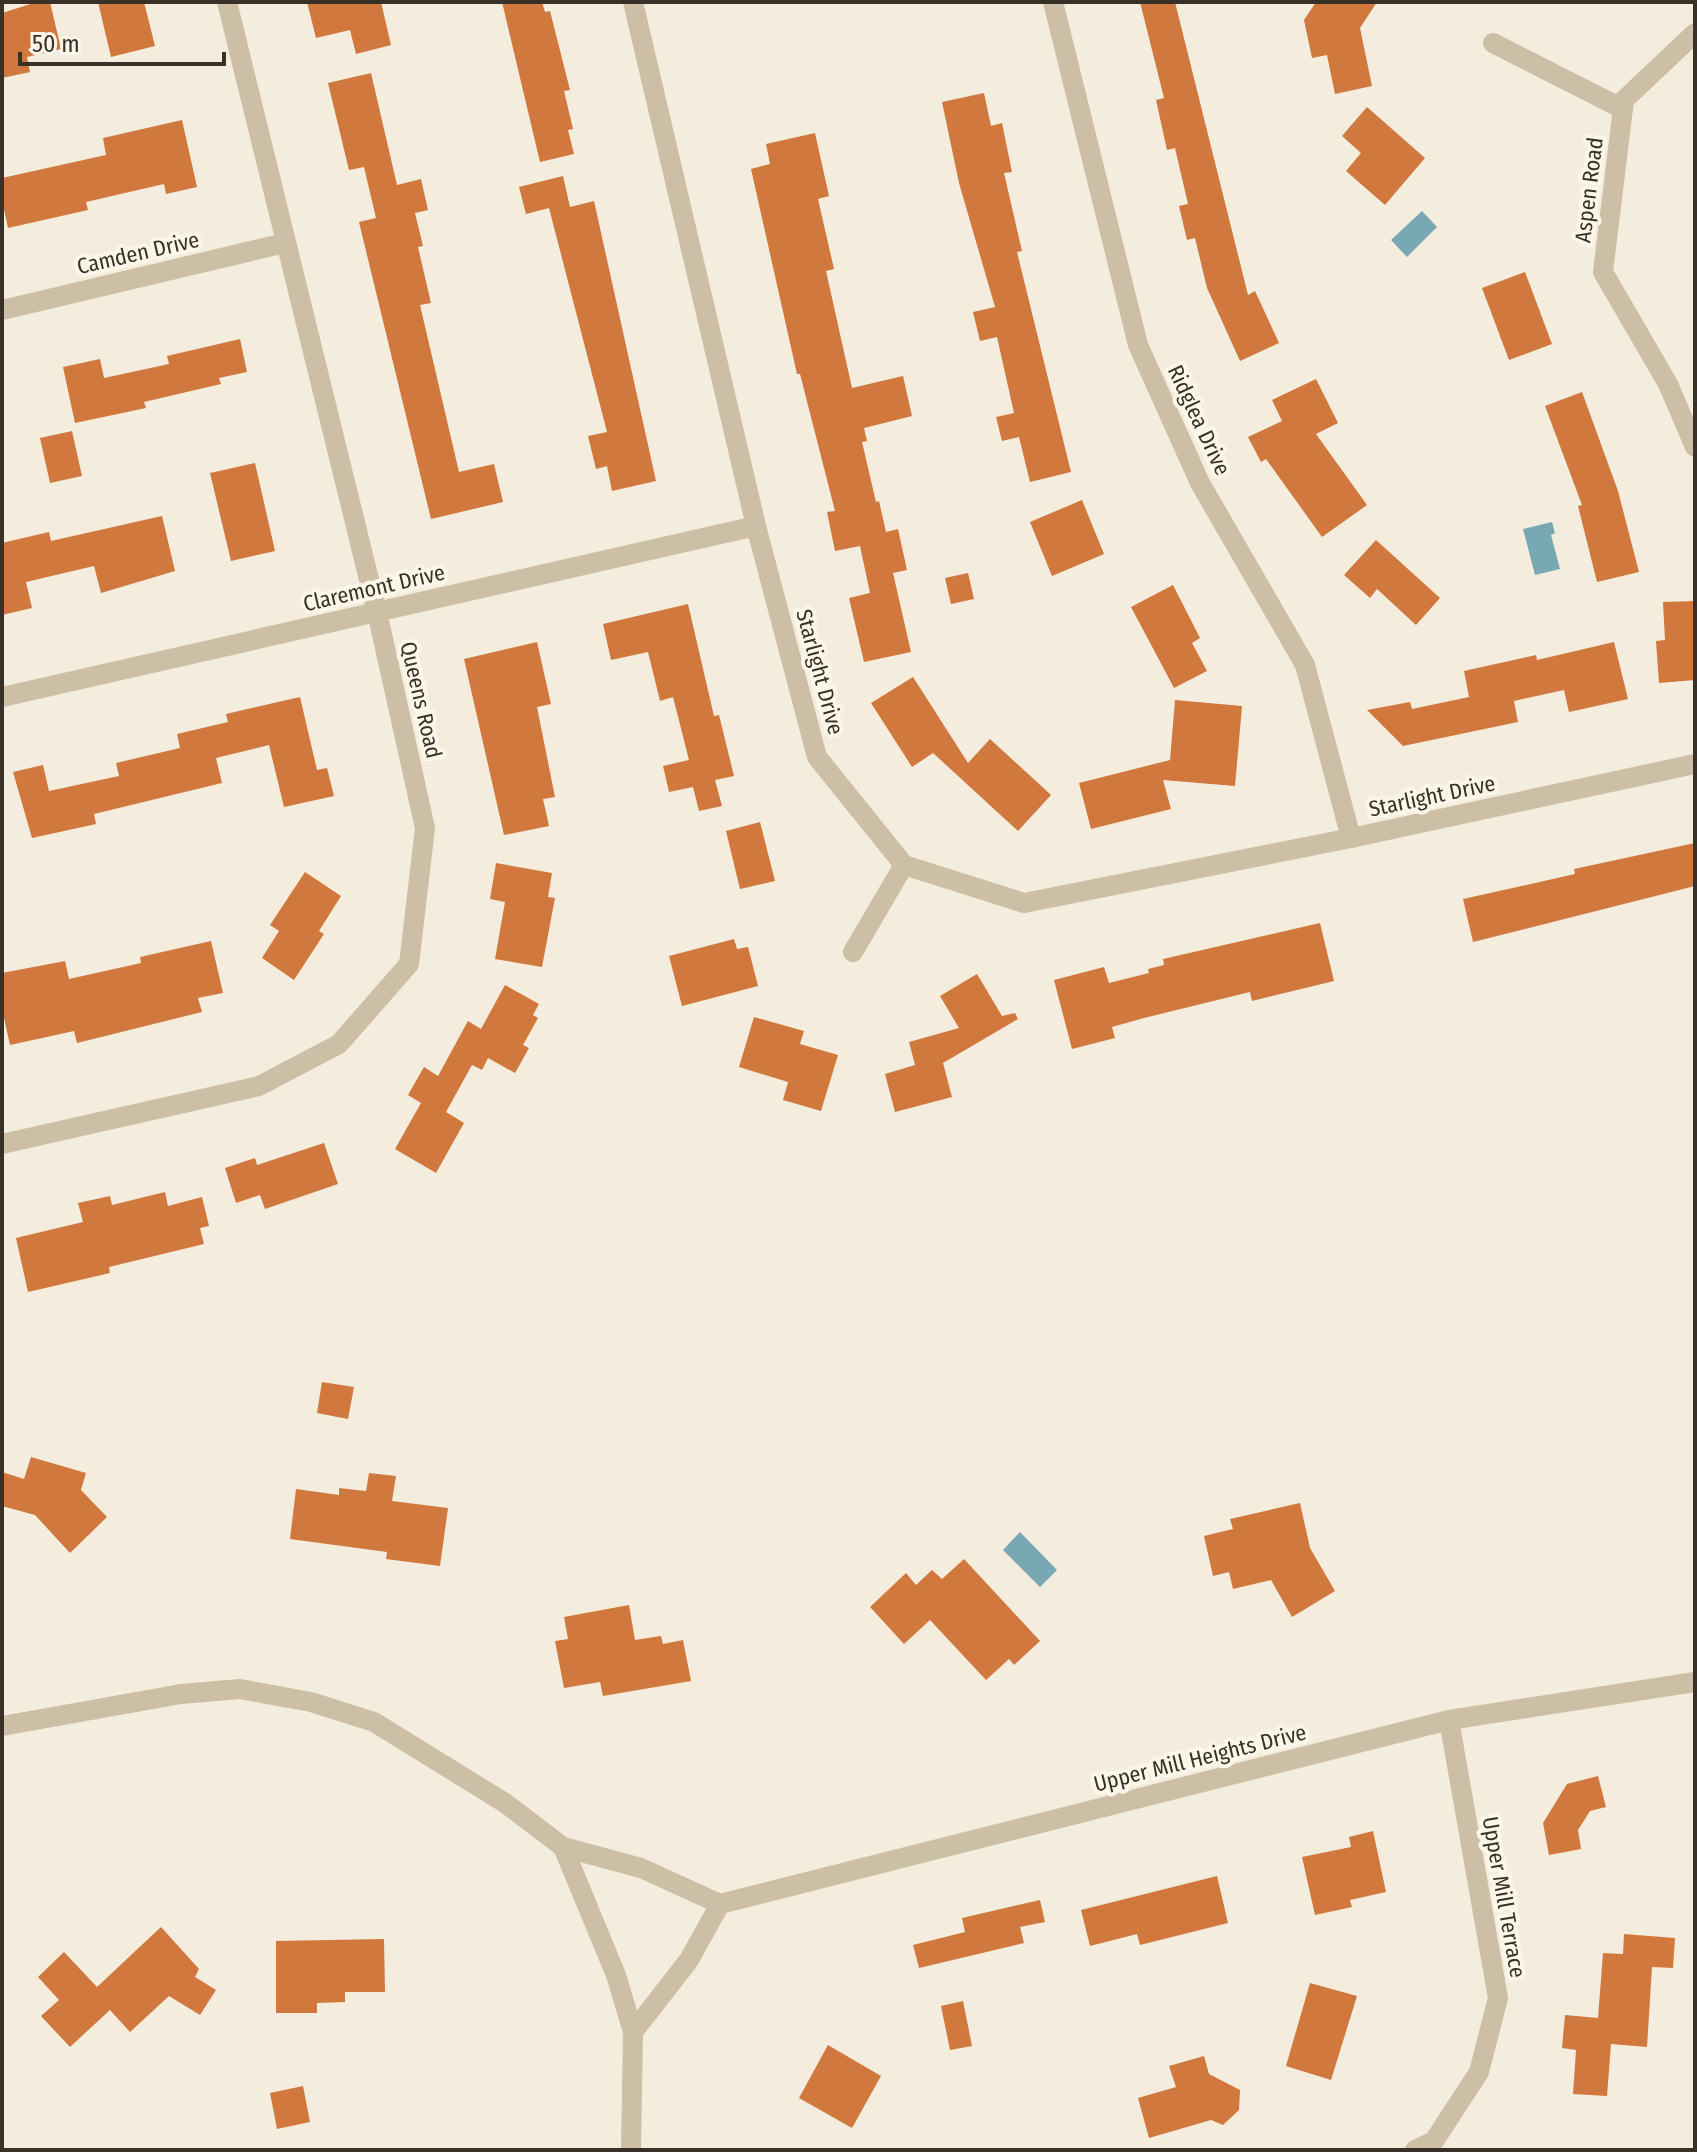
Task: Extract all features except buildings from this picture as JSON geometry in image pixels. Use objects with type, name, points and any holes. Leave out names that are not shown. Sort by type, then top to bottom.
[{"type":"street","name":"Queens Road","points":[[2,1144],[259,1086],[339,1044],[409,964],[425,828],[377,612],[227,2]]},
{"type":"street","name":"Starlight Drive","points":[[633,2],[756,526],[817,757],[904,865],[1024,903],[1351,838],[1695,764]]},
{"type":"street","name":"Ridglea Drive","points":[[1053,2],[1138,345],[1200,483],[1305,665],[1351,838]]},
{"type":"street","points":[[1493,43],[1623,109],[1624,100],[1695,33]]},
{"type":"street","name":"Aspen Road","points":[[1623,109],[1603,272],[1668,384],[1695,447]]},
{"type":"street","name":"Camden Drive","points":[[2,310],[285,243]]},
{"type":"street","name":"Claremont Drive","points":[[2,697],[756,526]]},
{"type":"street","points":[[853,952],[904,865]]},
{"type":"street","name":"Upper Mill Heights Drive","points":[[720,1904],[1449,1720],[1695,1682]]},
{"type":"street","points":[[2,1726],[181,1694],[240,1689],[311,1702],[374,1722],[505,1803],[563,1847],[641,1868],[720,1904],[689,1960],[633,2032]]},
{"type":"street","name":"Upper Mill Terrace","points":[[1415,2150],[1434,2141],[1479,2072],[1498,1998],[1449,1720]]},
{"type":"street","points":[[563,1847],[616,1975],[633,2032],[631,2150]]},
{"type":"water","points":[[1422,211],[1437,227],[1407,257],[1391,240]]},
{"type":"water","points":[[1552,522],[1555,533],[1551,535],[1560,569],[1535,575],[1523,529]]},
{"type":"water","points":[[1020,1532],[1057,1570],[1040,1587],[1003,1550]]}]
